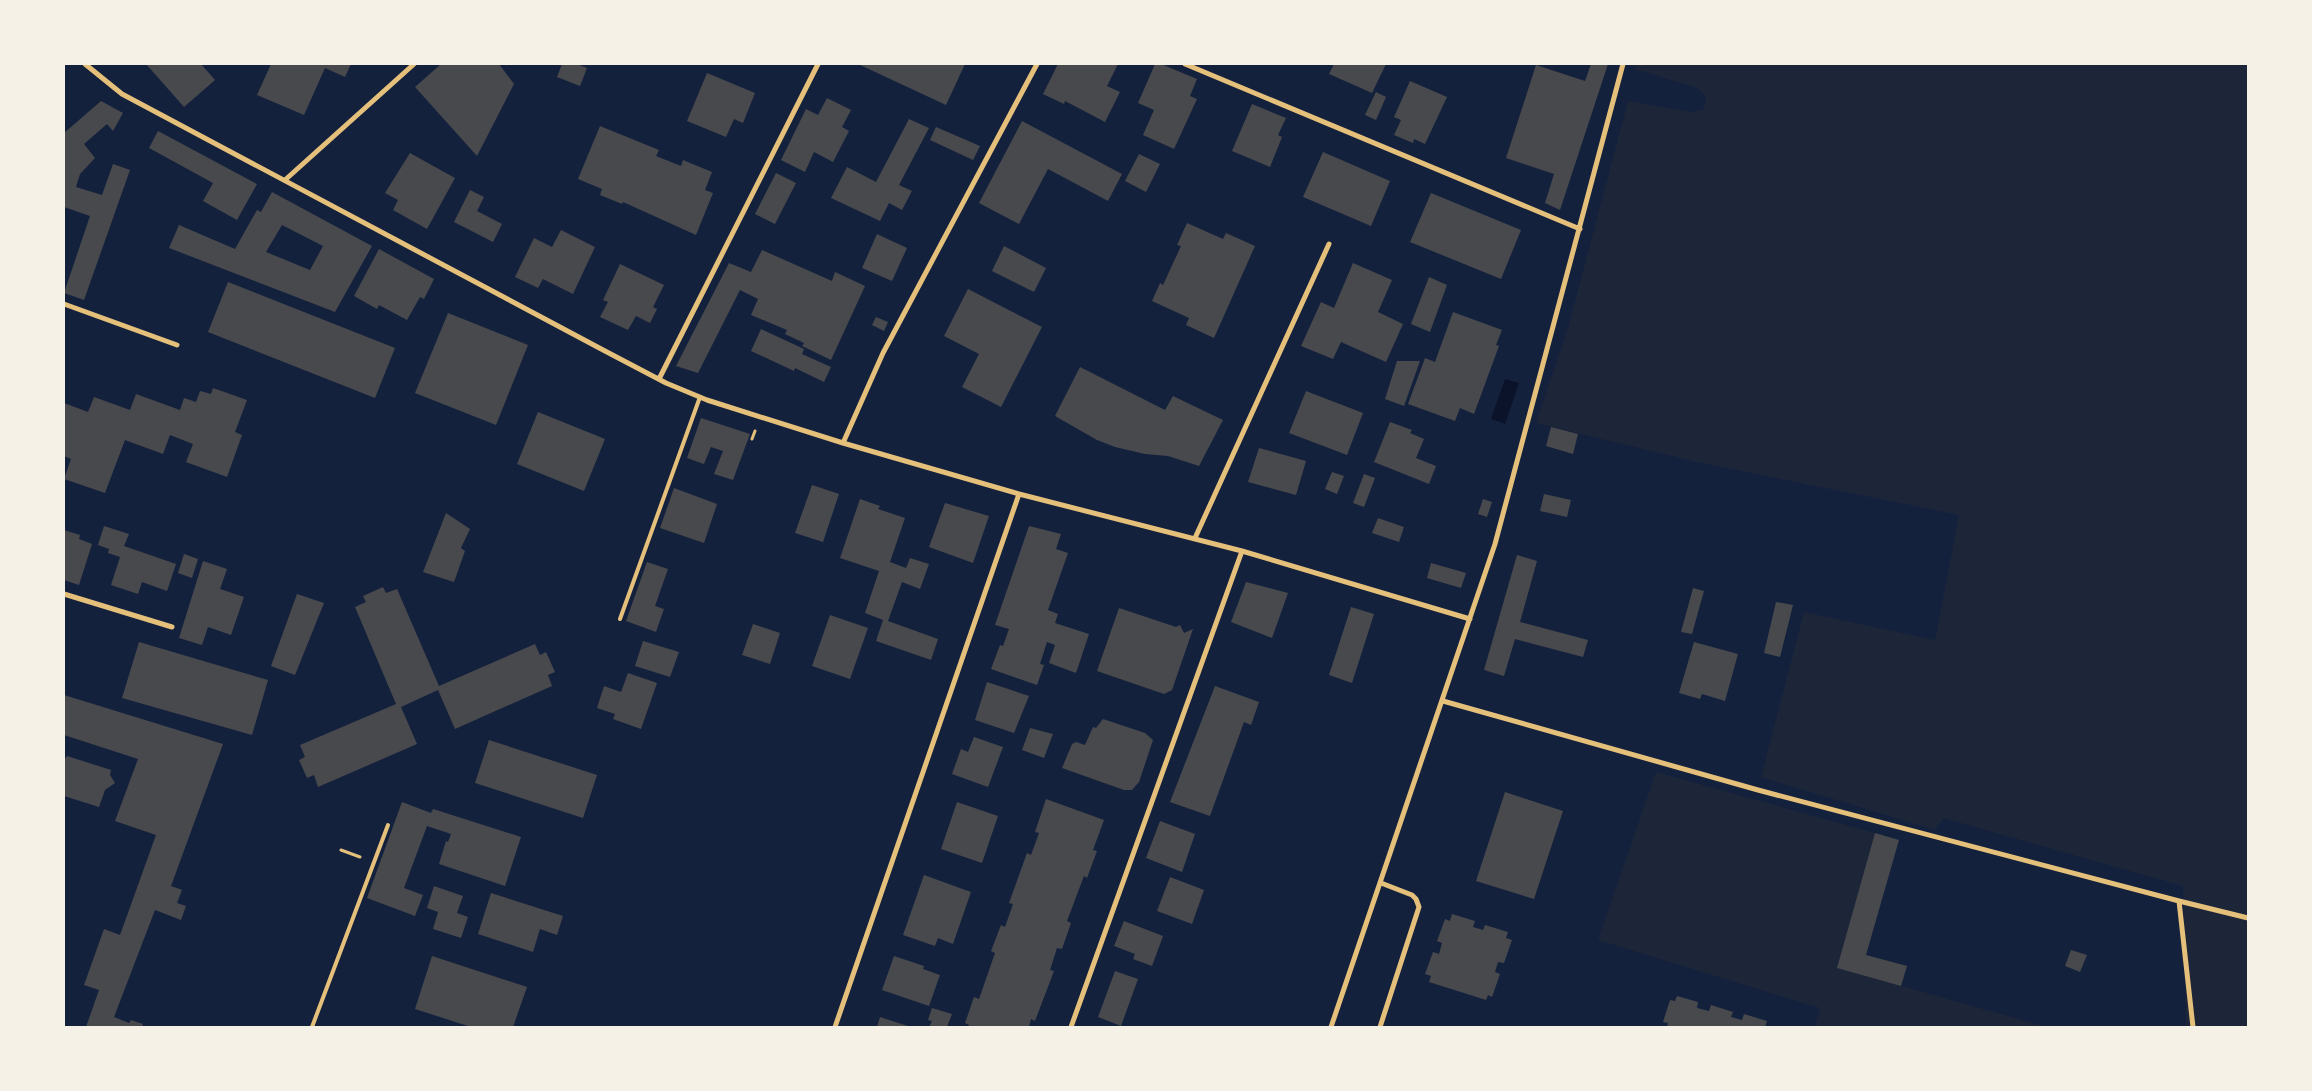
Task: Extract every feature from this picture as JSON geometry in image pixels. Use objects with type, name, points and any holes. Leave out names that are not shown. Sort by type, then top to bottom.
[{"type":"street","points":[[85,64],[117,91],[659,379],[700,397],[843,443],[1020,494],[1242,551],[1470,619]]},
{"type":"street","points":[[286,180],[414,64]]},
{"type":"street","points":[[659,379],[818,64]]},
{"type":"street","points":[[843,443],[883,354],[1036,64]]},
{"type":"street","points":[[1185,64],[1580,229]]},
{"type":"street","points":[[1331,1027],[1444,701],[1495,544],[1536,384],[1580,229],[1623,64]]},
{"type":"street","points":[[1195,538],[1329,244]]},
{"type":"street","points":[[64,304],[177,345]]},
{"type":"street","points":[[835,1027],[1020,494]]},
{"type":"street","points":[[1071,1027],[1242,551]]},
{"type":"street","points":[[64,594],[172,627]]},
{"type":"street","points":[[1444,701],[1758,790],[2179,902],[2248,918]]},
{"type":"street","points":[[1380,1027],[1418,908],[1416,899],[1412,895],[1381,883]]},
{"type":"street","points":[[2179,902],[2193,1027]]},
{"type":"lane","points":[[620,620],[700,397]]},
{"type":"lane","points":[[312,1027],[388,825]]},
{"type":"path","points":[[752,439],[754,433]]},
{"type":"shaded area","points":[[1636,64],[2248,64],[2248,1027],[2186,1027],[2183,886],[1943,818],[1935,830],[1761,777],[1804,612],[1935,640],[1959,515],[1697,462],[1536,423],[1568,328],[1628,101],[1691,112],[1703,110],[1706,98],[1698,88],[1634,69]]},
{"type":"shaded area","points":[[1505,379],[1519,383],[1505,424],[1491,419]]},
{"type":"shaded area","points":[[1656,772],[1875,833],[1838,968],[2047,1027],[1815,1027],[1820,1008],[1598,940]]},
{"type":"building","points":[[146,64],[201,64],[215,80],[184,107]]},
{"type":"building","points":[[271,64],[351,64],[345,77],[325,68],[304,115],[257,95]]},
{"type":"building","points":[[441,64],[499,64],[514,84],[477,156],[415,87]]},
{"type":"building","points":[[562,64],[577,64],[587,68],[580,86],[557,77]]},
{"type":"building","points":[[858,64],[965,64],[946,105]]},
{"type":"building","points":[[1058,64],[1118,64],[1107,86],[1120,92],[1105,122],[1065,101],[1064,104],[1043,94]]},
{"type":"building","points":[[1155,64],[1161,64],[1197,79],[1190,96],[1197,99],[1174,149],[1143,135],[1154,110],[1138,103]]},
{"type":"building","points":[[1334,64],[1386,64],[1372,93],[1329,74]]},
{"type":"building","points":[[1591,64],[1608,64],[1560,210],[1545,203],[1554,174],[1506,158],[1536,65],[1585,81]]},
{"type":"building","points":[[707,73],[755,93],[743,123],[734,119],[726,137],[687,121]]},
{"type":"building","points":[[1410,81],[1447,97],[1425,144],[1414,139],[1413,143],[1394,135],[1401,120],[1394,117]]},
{"type":"building","points":[[1376,92],[1386,97],[1376,120],[1365,115]]},
{"type":"building","points":[[827,98],[851,110],[842,127],[849,131],[833,162],[814,152],[805,172],[781,160],[806,109],[818,115]]},
{"type":"building","points":[[101,101],[123,113],[113,131],[107,124],[84,144],[95,158],[80,174],[76,187],[102,195],[113,164],[130,170],[84,300],[64,293],[90,216],[64,207],[64,133]]},
{"type":"building","points":[[1252,104],[1286,118],[1278,135],[1282,137],[1270,167],[1232,151]]},
{"type":"building","points":[[909,119],[929,128],[899,185],[912,191],[902,210],[889,203],[880,221],[831,198],[847,167],[876,182]]},
{"type":"building","points":[[1022,121],[1122,174],[1108,201],[1048,169],[1019,224],[979,203]]},
{"type":"building","points":[[600,126],[659,150],[656,156],[681,166],[683,160],[712,172],[705,190],[713,193],[696,235],[623,202],[622,204],[600,195],[602,189],[578,179]]},
{"type":"building","points":[[936,127],[980,146],[973,160],[930,140]]},
{"type":"building","points":[[158,131],[257,184],[237,220],[203,201],[213,183],[149,148]]},
{"type":"building","points":[[1323,152],[1390,181],[1371,226],[1303,197]]},
{"type":"building","points":[[410,153],[455,178],[427,229],[393,210],[398,200],[385,193]]},
{"type":"building","points":[[1139,154],[1160,164],[1146,192],[1125,181]]},
{"type":"building","points":[[776,173],[796,183],[775,224],[755,214]]},
{"type":"building","points":[[470,190],[484,197],[477,211],[502,224],[493,242],[454,222]]},
{"type":"building","points":[[272,192],[372,246],[335,312],[169,248],[179,225],[235,249],[257,210],[261,212]],"holes":[[[282,225],[323,246],[310,270],[266,252]]]},
{"type":"building","points":[[1431,193],[1521,230],[1501,279],[1410,242]]},
{"type":"building","points":[[1187,223],[1223,239],[1226,233],[1255,246],[1214,338],[1186,325],[1189,318],[1152,301],[1160,283],[1163,285],[1181,246],[1177,245]]},
{"type":"building","points":[[561,230],[595,247],[573,294],[543,279],[538,288],[515,277],[534,238],[552,247]]},
{"type":"building","points":[[877,234],[907,248],[892,281],[862,268]]},
{"type":"building","points":[[1004,246],[1046,268],[1034,292],[992,271]]},
{"type":"building","points":[[379,249],[434,279],[424,299],[420,297],[407,320],[379,305],[377,309],[354,296]]},
{"type":"building","points":[[762,250],[832,281],[835,272],[865,286],[831,360],[802,346],[804,343],[785,334],[787,330],[751,315],[758,299],[740,290],[698,373],[676,366],[729,263],[751,272]]},
{"type":"building","points":[[1353,263],[1392,280],[1378,312],[1403,324],[1386,362],[1341,342],[1333,359],[1301,346],[1321,302],[1334,308]]},
{"type":"building","points":[[620,264],[664,285],[653,307],[657,309],[650,323],[636,316],[628,330],[600,317],[608,302],[603,300]]},
{"type":"building","points":[[1429,277],[1447,285],[1430,332],[1411,324]]},
{"type":"building","points":[[228,282],[395,348],[375,398],[208,332]]},
{"type":"building","points":[[968,289],[1042,327],[1001,407],[962,387],[979,354],[944,336]]},
{"type":"building","points":[[1453,312],[1502,330],[1496,345],[1499,346],[1474,414],[1460,408],[1455,421],[1408,404],[1425,358],[1435,362]]},
{"type":"building","points":[[448,313],[528,345],[496,425],[415,393]]},
{"type":"building","points":[[876,317],[888,322],[884,331],[872,325]]},
{"type":"building","points":[[761,329],[804,349],[802,354],[831,367],[824,382],[795,368],[794,371],[751,351]]},
{"type":"building","points":[[1397,361],[1420,361],[1404,406],[1385,399]]},
{"type":"building","points":[[1080,367],[1165,410],[1173,396],[1223,420],[1199,466],[1168,456],[1145,454],[1115,447],[1097,440],[1055,416]]},
{"type":"building","points":[[213,388],[247,400],[235,432],[242,435],[227,477],[186,462],[193,444],[170,435],[163,454],[125,440],[105,493],[64,479],[71,459],[64,456],[64,403],[88,412],[94,397],[130,410],[136,394],[180,410],[184,398],[196,402],[200,391],[211,394]]},
{"type":"building","points":[[1306,391],[1363,413],[1347,455],[1289,433]]},
{"type":"building","points":[[538,412],[605,439],[584,491],[517,464]]},
{"type":"building","points":[[701,418],[750,434],[733,480],[714,474],[723,451],[711,447],[704,464],[687,458]]},
{"type":"building","points":[[1390,422],[1412,430],[1410,433],[1424,439],[1416,458],[1436,466],[1429,484],[1374,462]]},
{"type":"building","points":[[1551,427],[1578,434],[1573,454],[1546,446]]},
{"type":"building","points":[[1259,448],[1306,461],[1296,495],[1248,482]]},
{"type":"building","points":[[1332,472],[1344,476],[1337,494],[1325,489]]},
{"type":"building","points":[[1364,474],[1375,478],[1364,507],[1353,503]]},
{"type":"building","points":[[812,485],[839,494],[823,542],[795,533]]},
{"type":"building","points":[[674,488],[717,504],[704,543],[660,528]]},
{"type":"building","points":[[1544,494],[1571,500],[1567,517],[1540,511]]},
{"type":"building","points":[[860,499],[880,506],[878,509],[905,518],[890,562],[906,568],[910,558],[929,564],[920,589],[902,582],[888,621],[938,639],[931,660],[876,641],[883,620],[865,613],[879,571],[840,558]]},
{"type":"building","points":[[1483,499],[1492,502],[1487,517],[1478,514]]},
{"type":"building","points":[[945,503],[989,516],[973,563],[929,547]]},
{"type":"building","points":[[446,513],[470,529],[461,548],[465,551],[454,582],[423,572]]},
{"type":"building","points":[[1378,518],[1404,527],[1399,542],[1372,533]]},
{"type":"building","points":[[104,526],[129,534],[124,546],[176,564],[167,591],[142,582],[138,594],[111,585],[120,557],[108,553],[109,549],[98,545]]},
{"type":"building","points":[[1029,526],[1061,534],[1056,549],[1068,553],[1048,610],[1058,614],[1055,623],[1089,634],[1076,673],[1049,663],[1055,645],[1047,642],[1040,664],[1044,665],[1037,685],[991,669],[1000,645],[1003,646],[1009,629],[995,625]]},
{"type":"building","points":[[64,530],[80,535],[79,539],[92,544],[79,585],[64,580]]},
{"type":"building","points":[[184,554],[198,559],[192,578],[178,573]]},
{"type":"building","points":[[1517,555],[1537,561],[1520,622],[1588,640],[1583,657],[1515,639],[1504,676],[1484,670]]},
{"type":"building","points":[[203,561],[227,569],[220,589],[244,597],[231,635],[208,627],[202,645],[179,638]]},
{"type":"building","points":[[647,562],[668,569],[655,606],[664,609],[656,632],[626,621]]},
{"type":"building","points":[[1431,563],[1466,573],[1461,588],[1427,578]]},
{"type":"building","points":[[1246,582],[1288,593],[1272,638],[1231,622]]},
{"type":"building","points":[[383,587],[386,593],[397,589],[439,686],[535,644],[540,655],[546,652],[555,672],[548,675],[552,686],[455,729],[438,690],[401,707],[417,744],[318,787],[314,775],[307,778],[299,760],[305,757],[300,745],[396,704],[355,607],[366,602],[363,596]]},
{"type":"building","points":[[1693,588],[1704,591],[1692,634],[1681,632]]},
{"type":"building","points":[[297,594],[324,603],[295,675],[271,666]]},
{"type":"building","points":[[1776,602],[1793,605],[1780,657],[1764,653]]},
{"type":"building","points":[[1351,607],[1374,614],[1352,683],[1329,675]]},
{"type":"building","points":[[1119,608],[1176,627],[1180,625],[1184,633],[1193,629],[1172,690],[1164,694],[1097,671]]},
{"type":"building","points":[[830,615],[868,628],[850,679],[812,666]]},
{"type":"building","points":[[753,624],[780,633],[770,664],[742,655]]},
{"type":"building","points":[[643,641],[679,652],[670,677],[635,666]]},
{"type":"building","points":[[139,642],[268,680],[252,735],[122,698]]},
{"type":"building","points":[[1694,642],[1738,654],[1725,701],[1702,694],[1700,699],[1679,693]]},
{"type":"building","points":[[628,673],[657,683],[641,729],[613,719],[615,714],[597,708],[604,686],[621,692]]},
{"type":"building","points":[[987,682],[1029,696],[1014,733],[975,720]]},
{"type":"building","points":[[1215,686],[1259,702],[1251,725],[1244,722],[1210,816],[1170,802]]},
{"type":"building","points":[[64,695],[223,744],[171,886],[182,890],[177,903],[186,906],[181,920],[155,910],[114,1017],[129,1023],[131,1020],[143,1024],[142,1027],[86,1027],[99,990],[84,985],[104,929],[120,935],[156,835],[115,821],[138,759],[64,735]]},
{"type":"building","points":[[1103,719],[1145,733],[1153,740],[1139,782],[1132,790],[1124,790],[1062,768],[1072,744],[1076,742],[1085,745],[1093,727],[1096,728]]},
{"type":"building","points":[[1030,728],[1053,734],[1044,758],[1022,750]]},
{"type":"building","points":[[974,737],[1003,747],[988,787],[952,774],[961,749],[968,752]]},
{"type":"building","points":[[489,740],[597,775],[583,818],[475,783]]},
{"type":"building","points":[[67,756],[111,770],[110,775],[115,783],[105,790],[99,807],[64,796],[64,760]]},
{"type":"building","points":[[1505,792],[1563,811],[1534,899],[1476,881]]},
{"type":"building","points":[[1046,799],[1104,820],[1093,850],[1097,851],[1087,878],[1084,876],[1067,921],[1071,923],[1062,949],[1057,948],[1050,970],[1054,971],[1035,1021],[1031,1019],[1029,1027],[968,1027],[969,1025],[965,1023],[974,997],[979,999],[995,953],[991,951],[1001,925],[1005,927],[1013,904],[1009,903],[1027,853],[1031,855],[1039,833],[1035,832]]},
{"type":"building","points":[[402,802],[431,813],[433,809],[521,837],[505,886],[439,864],[446,841],[448,842],[451,834],[427,826],[404,888],[423,895],[415,916],[367,898]]},
{"type":"building","points":[[957,802],[998,816],[982,863],[941,849]]},
{"type":"building","points":[[1160,821],[1195,834],[1182,872],[1146,858]]},
{"type":"building","points":[[1875,833],[1899,840],[1866,955],[1907,966],[1901,986],[1837,968]]},
{"type":"building","points":[[924,875],[971,892],[953,944],[938,938],[935,946],[903,935]]},
{"type":"building","points":[[1170,877],[1204,890],[1192,924],[1157,911]]},
{"type":"building","points":[[434,886],[463,896],[457,913],[468,917],[461,938],[433,929],[438,912],[427,908]]},
{"type":"building","points":[[491,893],[563,916],[557,935],[540,929],[533,952],[478,934]]},
{"type":"building","points":[[1452,914],[1475,921],[1473,927],[1483,930],[1485,925],[1508,932],[1506,938],[1512,940],[1504,963],[1498,962],[1495,972],[1500,974],[1492,997],[1488,995],[1486,1000],[1429,982],[1431,976],[1425,974],[1433,952],[1439,954],[1442,943],[1437,941],[1445,919],[1450,921]]},
{"type":"building","points":[[1124,921],[1163,936],[1152,966],[1133,959],[1135,954],[1114,946]]},
{"type":"building","points":[[2071,950],[2087,955],[2080,972],[2065,966]]},
{"type":"building","points":[[432,956],[527,987],[513,1027],[471,1027],[415,1009]]},
{"type":"building","points":[[894,956],[924,966],[923,969],[940,975],[929,1006],[882,990]]},
{"type":"building","points":[[1115,971],[1138,979],[1121,1026],[1098,1017]]},
{"type":"building","points":[[1677,996],[1698,1002],[1697,1008],[1709,1011],[1711,1005],[1733,1012],[1731,1017],[1742,1020],[1744,1014],[1767,1021],[1765,1027],[1667,1027],[1668,1023],[1663,1022],[1670,1000],[1675,1001]]},
{"type":"building","points":[[932,1008],[952,1014],[947,1027],[929,1027],[932,1021],[928,1020]]},
{"type":"building","points":[[880,1017],[911,1027],[877,1027]]}]
